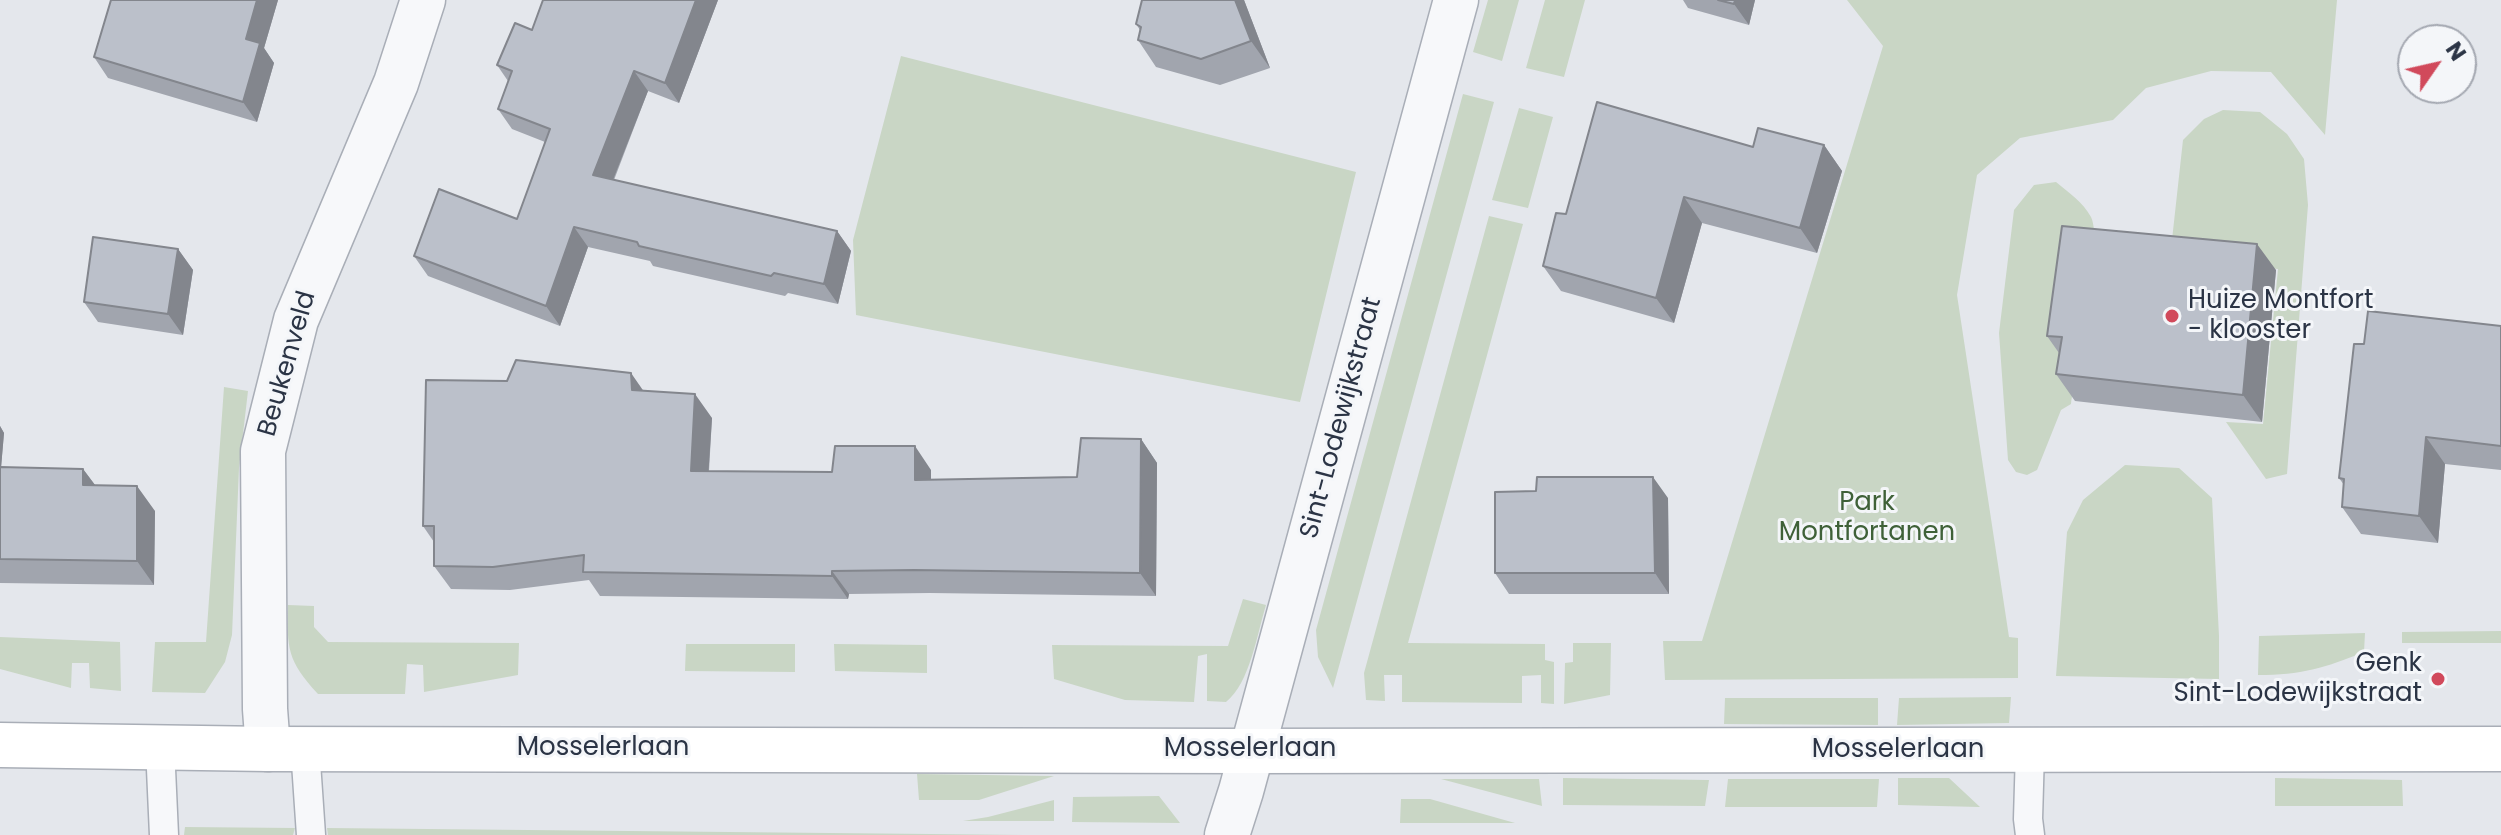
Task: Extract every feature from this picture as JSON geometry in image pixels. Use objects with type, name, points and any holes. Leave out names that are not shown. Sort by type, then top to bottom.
[{"type":"street","name":"Beukenveld","points":[[286,748],[264,681],[263,451],[296,320],[396,83],[423,0]]},
{"type":"street","name":"Sint-Lodewijkstraat","points":[[1227,835],[1456,0]]},
{"type":"street","name":"Mosselerlaan","points":[[0,745],[1252,751],[1338,748],[2030,751],[2501,749]]},
{"type":"lane","points":[[160,747],[164,835]]},
{"type":"lane","points":[[286,748],[311,835]]},
{"type":"lane","points":[[2030,751],[2030,835]]},
{"type":"green space","points":[[1488,0],[1519,0],[1502,61],[1473,52]]},
{"type":"green space","points":[[1545,0],[1585,0],[1564,77],[1526,68]]},
{"type":"green space","name":"Park Montfortanen","points":[[1847,0],[2337,0],[2325,135],[2271,72],[2211,71],[2146,88],[2113,120],[2020,138],[1977,175],[1957,295],[2009,637],[2018,638],[2018,678],[1665,680],[1663,641],[1702,641],[1883,46]]},
{"type":"green space","points":[[901,56],[1356,172],[1300,402],[856,315],[853,240]]},
{"type":"green space","points":[[1463,94],[1494,102],[1333,688],[1318,657],[1316,630]]},
{"type":"green space","points":[[1519,108],[1553,117],[1528,208],[1492,200]]},
{"type":"green space","points":[[2223,110],[2260,112],[2287,134],[2304,159],[2308,205],[2287,474],[2266,479],[2226,422],[2263,424],[2278,269],[2170,258],[2183,140],[2204,119]]},
{"type":"green space","points":[[2056,182],[2080,202],[2091,217],[2094,231],[2092,279],[2071,404],[2061,410],[2037,470],[2027,475],[2016,472],[2008,460],[1999,333],[2014,210],[2034,185]]},
{"type":"green space","points":[[1489,216],[1523,224],[1408,643],[1545,644],[1545,660],[1554,662],[1554,704],[1541,703],[1541,675],[1522,676],[1522,703],[1402,702],[1402,675],[1384,675],[1385,701],[1366,700],[1364,673]]},
{"type":"green space","points":[[224,387],[248,391],[239,468],[232,635],[225,662],[205,693],[152,692],[155,642],[206,642]]},
{"type":"green space","points":[[2125,465],[2179,468],[2212,498],[2219,679],[2056,676],[2067,532],[2083,500]]},
{"type":"green space","points":[[1243,599],[1266,605],[1247,671],[1226,702],[1207,701],[1207,654],[1198,656],[1194,702],[1125,700],[1054,679],[1052,645],[1228,646]]},
{"type":"green space","points":[[288,605],[314,606],[314,627],[328,642],[519,643],[518,675],[424,692],[423,665],[407,664],[405,694],[318,694],[300,672],[291,653]]},
{"type":"green space","points":[[2501,631],[2501,643],[2402,643],[2402,632]]},
{"type":"green space","points":[[2365,633],[2364,652],[2350,658],[2300,672],[2258,675],[2259,636]]},
{"type":"green space","points":[[0,637],[120,642],[121,691],[90,688],[89,663],[72,663],[71,688],[0,669]]},
{"type":"green space","points":[[1573,643],[1611,643],[1610,695],[1564,704],[1565,663],[1573,662]]},
{"type":"green space","points":[[686,644],[795,644],[795,672],[685,671]]},
{"type":"green space","points":[[834,644],[927,645],[927,673],[835,671]]},
{"type":"green space","points":[[2011,697],[2009,723],[1897,725],[1899,698]]},
{"type":"green space","points":[[1725,698],[1878,698],[1878,725],[1724,724]]},
{"type":"green space","points":[[917,774],[1054,776],[979,800],[919,800]]},
{"type":"green space","points":[[1563,778],[1709,780],[1705,806],[1563,805]]},
{"type":"green space","points":[[1898,778],[1949,778],[1980,807],[1898,805]]},
{"type":"green space","points":[[2275,778],[2402,780],[2403,806],[2275,806]]},
{"type":"green space","points":[[1441,779],[1539,779],[1542,806]]},
{"type":"green space","points":[[1728,779],[1879,779],[1877,807],[1725,807]]},
{"type":"green space","points":[[1159,796],[1180,823],[1072,822],[1073,797]]},
{"type":"green space","points":[[1401,799],[1430,799],[1515,823],[1400,823]]},
{"type":"green space","points":[[1054,800],[1054,821],[963,821],[988,817]]},
{"type":"green space","points":[[185,827],[295,828],[293,835],[184,835]]},
{"type":"green space","points":[[327,828],[930,834],[1023,835],[328,835]]},
{"type":"building","points":[[111,0],[257,0],[246,39],[260,43],[243,102],[94,57]]},
{"type":"building","points":[[543,0],[696,0],[665,83],[634,71],[593,175],[837,231],[824,284],[774,273],[771,276],[639,246],[637,242],[574,227],[546,306],[414,256],[439,189],[517,219],[550,129],[498,109],[512,71],[497,65],[515,23],[532,30]]},
{"type":"building","points":[[1142,0],[1235,0],[1251,41],[1201,59],[1138,40],[1141,27],[1136,24]]},
{"type":"building","points":[[1597,102],[1753,147],[1758,128],[1824,145],[1800,228],[1684,197],[1656,298],[1543,266],[1556,213],[1566,214]]},
{"type":"building","name":"Huize Montfort - klooster","points":[[2062,226],[2257,244],[2243,395],[2056,374],[2062,337],[2047,336]]},
{"type":"building","points":[[93,237],[178,249],[168,314],[84,302]]},
{"type":"building","points":[[2368,311],[2501,326],[2501,446],[2426,437],[2419,516],[2342,507],[2344,479],[2339,478],[2354,344],[2364,344]]},
{"type":"building","points":[[516,360],[631,373],[632,390],[695,394],[691,471],[832,472],[835,446],[915,446],[915,480],[1077,477],[1081,438],[1141,439],[1140,573],[914,570],[832,571],[832,576],[583,572],[584,555],[493,567],[434,566],[434,526],[423,526],[426,380],[507,381]]},
{"type":"building","points":[[0,467],[83,469],[83,485],[137,486],[137,561],[0,559]]},
{"type":"building","points":[[1537,477],[1653,477],[1655,573],[1495,573],[1495,492],[1536,491]]},
{"type":"place","name":"Huize Montfort - klooster","points":[[2172,316]]},
{"type":"place","name":"Genk Sint-Lodewijkstraat","points":[[2438,679]]}]
